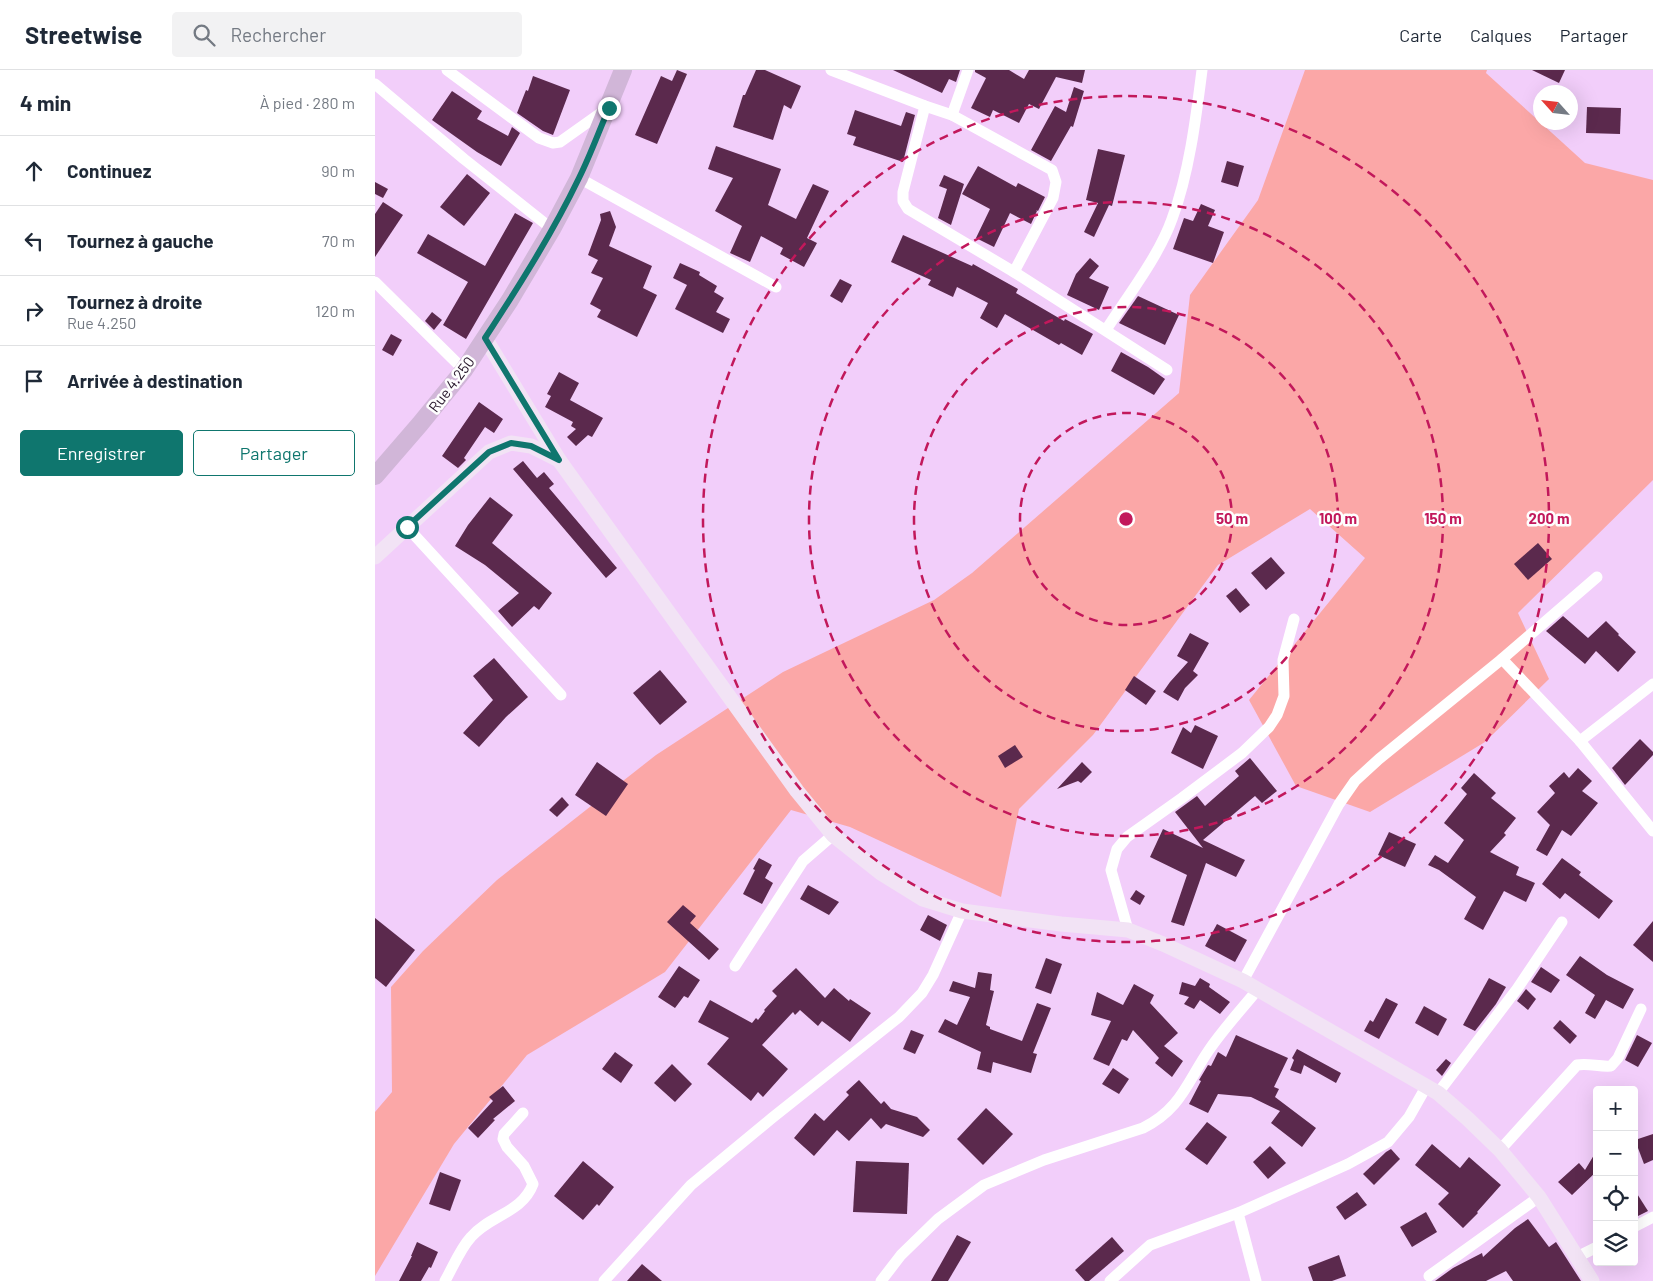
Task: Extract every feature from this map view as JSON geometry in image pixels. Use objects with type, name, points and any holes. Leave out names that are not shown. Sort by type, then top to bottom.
[{"type":"main road","name":"Rue 4.250","points":[[375,476],[464,370],[510,300],[552,229],[579,178],[623,70]]},
{"type":"street","points":[[447,70],[539,138],[553,143],[560,142],[609,108]]},
{"type":"street","points":[[831,70],[952,115],[1052,170],[1056,182],[1053,198],[1014,272]]},
{"type":"street","points":[[952,115],[968,70]]},
{"type":"street","points":[[1106,330],[1158,249],[1172,220],[1195,124],[1202,70]]},
{"type":"street","points":[[375,84],[464,159],[552,229]]},
{"type":"street","points":[[925,106],[903,192],[903,201],[908,209],[1014,272],[1167,370]]},
{"type":"street","points":[[579,178],[776,287]]},
{"type":"street","points":[[375,282],[464,370]]},
{"type":"street","points":[[485,338],[559,460],[797,791],[833,835],[881,873],[923,899],[962,911],[1061,924],[1128,930],[1163,944],[1243,981],[1432,1090],[1468,1119],[1500,1150],[1539,1197],[1592,1281]]},
{"type":"street","points":[[375,557],[489,452],[511,443],[531,446],[559,460]]},
{"type":"street","points":[[407,527],[561,695]]},
{"type":"street","points":[[1243,981],[1339,804],[1355,782],[1379,759],[1502,659],[1597,577]]},
{"type":"street","points":[[1128,930],[1111,870],[1117,850],[1127,837],[1242,753],[1269,727],[1277,714],[1284,696],[1283,660],[1294,619]]},
{"type":"street","points":[[1502,659],[1580,741],[1653,831]]},
{"type":"street","points":[[1580,741],[1653,684]]},
{"type":"street","points":[[735,966],[803,861],[833,835]]},
{"type":"street","points":[[604,1281],[691,1185],[905,1011],[922,993],[933,976],[962,911]]},
{"type":"street","points":[[1110,1281],[1150,1245],[1238,1213],[1348,1164],[1388,1142],[1517,989],[1562,922]]},
{"type":"street","points":[[881,1281],[901,1255],[937,1219],[984,1185],[1044,1160],[1143,1128],[1157,1121],[1171,1110],[1210,1049],[1257,989]]},
{"type":"street","points":[[1500,1150],[1577,1065],[1611,1066],[1618,1058],[1641,1009]]},
{"type":"street","points":[[445,1281],[471,1237],[523,1200],[529,1193],[533,1184],[524,1166],[507,1147],[503,1139],[504,1134],[523,1113]]},
{"type":"street","points":[[1429,1276],[1539,1197]]},
{"type":"street","points":[[1238,1213],[1256,1281]]},
{"type":"street","points":[[1638,1225],[1653,1217]]},
{"type":"street","points":[[1577,1257],[1593,1249]]},
{"type":"shaded area","points":[[1305,70],[1487,70],[1486,73],[1533,116],[1533,130],[1549,130],[1585,163],[1653,180],[1653,480],[1518,613],[1549,679],[1485,742],[1370,812],[1296,786],[1249,700],[1365,558],[1310,509],[1218,565],[1093,735],[1019,809],[1001,897],[850,827],[791,810],[665,972],[527,1055],[454,1144],[375,1276],[375,1112],[392,1092],[391,987],[423,951],[497,880],[656,755],[783,672],[934,600],[972,573],[1179,393],[1190,295],[1258,200]]},
{"type":"building","points":[[677,70],[687,74],[657,144],[635,135],[661,76],[672,81]]},
{"type":"building","points":[[756,70],[765,70],[801,86],[791,109],[784,105],[773,140],[733,127],[743,95],[745,95]]},
{"type":"building","points":[[893,70],[960,70],[956,82],[949,79],[942,93]]},
{"type":"building","points":[[975,70],[1009,70],[1024,79],[1029,70],[1085,70],[1082,83],[1056,77],[1039,109],[1029,104],[1019,123],[993,110],[990,117],[971,108],[986,78],[975,72]]},
{"type":"building","points":[[1532,70],[1565,70],[1559,83]]},
{"type":"building","points":[[533,76],[570,90],[553,135],[543,131],[517,113]]},
{"type":"building","points":[[1074,87],[1084,91],[1073,127],[1071,126],[1051,161],[1031,150],[1055,106],[1066,112]]},
{"type":"building","points":[[452,91],[482,111],[477,119],[508,136],[512,127],[520,133],[501,166],[477,152],[432,120]]},
{"type":"building","points":[[1587,107],[1621,108],[1620,134],[1586,133]]},
{"type":"building","points":[[855,110],[901,126],[906,112],[915,115],[903,162],[853,145],[856,137],[847,134]]},
{"type":"building","points":[[716,146],[781,169],[768,205],[796,219],[813,184],[829,191],[807,238],[817,243],[804,267],[780,254],[783,248],[761,236],[750,262],[730,253],[742,226],[715,211],[733,178],[708,169]]},
{"type":"building","points":[[1098,149],[1125,155],[1112,206],[1109,205],[1094,237],[1084,232],[1098,203],[1086,200]]},
{"type":"building","points":[[1227,161],[1244,166],[1238,187],[1221,182]]},
{"type":"building","points":[[978,166],[1016,187],[1018,183],[1045,197],[1038,211],[1036,210],[1031,224],[1010,213],[994,247],[976,238],[990,209],[962,194]]},
{"type":"building","points":[[467,174],[490,193],[464,226],[440,207]]},
{"type":"building","points":[[944,175],[964,184],[951,225],[938,218],[947,189],[939,186]]},
{"type":"building","points":[[375,182],[388,189],[383,198],[375,194]]},
{"type":"building","points":[[383,202],[403,215],[375,257],[375,214]]},
{"type":"building","points":[[1201,204],[1215,210],[1208,226],[1224,232],[1213,263],[1173,249],[1184,218],[1193,221]]},
{"type":"building","points":[[610,211],[616,227],[609,246],[652,266],[643,288],[657,295],[637,337],[597,317],[601,310],[590,304],[603,278],[591,273],[598,260],[588,255],[601,220],[600,214]]},
{"type":"building","points":[[515,213],[533,223],[466,339],[443,325],[468,282],[417,253],[428,234],[485,266]]},
{"type":"building","points":[[903,235],[972,266],[973,264],[1018,289],[1016,293],[1064,321],[1065,319],[1093,334],[1082,355],[1061,343],[1059,345],[1005,314],[997,328],[980,318],[988,303],[957,287],[953,297],[928,285],[931,280],[891,262]]},
{"type":"building","points":[[1090,258],[1099,266],[1089,278],[1109,287],[1099,310],[1067,295],[1076,274]]},
{"type":"building","points":[[680,263],[700,272],[699,275],[717,286],[714,292],[724,298],[716,312],[730,319],[723,333],[675,309],[687,285],[673,278]]},
{"type":"building","points":[[840,279],[852,285],[842,303],[830,296]]},
{"type":"building","points":[[1138,296],[1179,315],[1165,345],[1119,323]]},
{"type":"building","points":[[432,312],[442,320],[434,330],[425,321]]},
{"type":"building","points":[[391,334],[402,340],[393,356],[382,350]]},
{"type":"building","points":[[1121,352],[1165,379],[1154,395],[1111,371]]},
{"type":"building","points":[[559,372],[579,383],[570,400],[603,418],[592,437],[588,435],[576,446],[567,437],[576,429],[571,426],[573,422],[545,407],[551,396],[547,394]]},
{"type":"building","points":[[479,402],[503,419],[494,433],[485,427],[464,458],[466,460],[458,468],[442,456]]},
{"type":"building","points":[[523,461],[537,478],[544,472],[554,484],[549,488],[617,568],[606,578],[513,469]]},
{"type":"building","points":[[490,497],[513,515],[492,543],[552,593],[539,610],[534,606],[512,627],[498,611],[519,593],[485,565],[455,546],[468,525]]},
{"type":"building","points":[[1538,543],[1552,559],[1528,580],[1514,564]]},
{"type":"building","points":[[1271,557],[1285,573],[1266,590],[1251,573]]},
{"type":"building","points":[[1236,588],[1250,605],[1240,613],[1226,596]]},
{"type":"building","points":[[1563,616],[1588,638],[1606,621],[1636,652],[1618,672],[1596,651],[1585,664],[1546,631]]},
{"type":"building","points":[[1190,633],[1209,643],[1193,671],[1198,675],[1185,688],[1178,701],[1163,692],[1188,662],[1177,656]]},
{"type":"building","points":[[494,658],[528,697],[506,717],[479,747],[463,733],[493,700],[473,676]]},
{"type":"building","points":[[660,670],[687,702],[660,725],[633,693]]},
{"type":"building","points":[[1134,676],[1156,691],[1146,705],[1125,690]]},
{"type":"building","points":[[1195,725],[1218,736],[1203,769],[1171,753],[1183,727],[1191,733]]},
{"type":"building","points":[[1640,739],[1653,752],[1653,755],[1625,785],[1612,768]]},
{"type":"building","points":[[1015,745],[1023,757],[1005,768],[998,756]]},
{"type":"building","points":[[1250,758],[1277,791],[1262,803],[1255,796],[1203,840],[1245,860],[1236,877],[1206,863],[1184,926],[1171,922],[1187,875],[1150,857],[1163,829],[1203,848],[1175,812],[1197,796],[1205,806],[1239,776],[1235,771]]},
{"type":"building","points":[[597,762],[628,784],[606,816],[575,795]]},
{"type":"building","points":[[1082,762],[1092,772],[1081,783],[1078,781],[1057,789]]},
{"type":"building","points":[[1578,768],[1592,781],[1582,791],[1598,803],[1571,836],[1562,830],[1547,856],[1536,850],[1550,825],[1537,812],[1555,793],[1549,786],[1564,772],[1569,778]]},
{"type":"building","points":[[1474,773],[1496,793],[1491,798],[1516,818],[1504,833],[1506,835],[1490,852],[1519,867],[1516,875],[1535,883],[1526,902],[1504,891],[1483,930],[1464,919],[1476,897],[1439,870],[1428,865],[1435,855],[1448,863],[1464,840],[1444,823],[1467,794],[1461,788]]},
{"type":"building","points":[[562,797],[569,805],[557,817],[549,810]]},
{"type":"building","points":[[1389,832],[1416,844],[1405,867],[1378,855]]},
{"type":"building","points":[[759,858],[772,865],[765,878],[773,883],[762,904],[743,894]]},
{"type":"building","points":[[1562,858],[1581,872],[1579,875],[1613,901],[1599,919],[1565,893],[1560,899],[1542,884]]},
{"type":"building","points":[[808,885],[839,902],[829,915],[800,899]]},
{"type":"building","points":[[1136,890],[1145,896],[1140,905],[1130,899]]},
{"type":"building","points":[[683,905],[696,916],[690,923],[719,949],[709,960],[667,922]]},
{"type":"building","points":[[928,915],[947,925],[940,941],[920,930]]},
{"type":"building","points":[[375,918],[415,950],[386,987],[375,978]]},
{"type":"building","points":[[1653,921],[1653,962],[1633,945]]},
{"type":"building","points":[[1217,924],[1247,940],[1235,962],[1205,946]]},
{"type":"building","points":[[1580,956],[1607,975],[1634,989],[1623,1009],[1606,1000],[1595,1019],[1585,1013],[1595,995],[1566,975]]},
{"type":"building","points":[[1046,958],[1062,964],[1051,994],[1035,988]]},
{"type":"building","points":[[679,966],[700,980],[688,998],[684,996],[675,1008],[658,997]]},
{"type":"building","points":[[1541,967],[1560,980],[1551,993],[1531,982]]},
{"type":"building","points":[[796,968],[825,998],[834,988],[849,1001],[850,999],[871,1013],[850,1042],[822,1021],[818,1026],[800,1010],[795,1015],[793,1012],[762,1045],[788,1069],[763,1097],[758,1092],[751,1101],[707,1064],[729,1038],[698,1022],[710,1000],[752,1023],[756,1018],[758,1020],[764,1010],[777,996],[772,991]]},
{"type":"building","points":[[978,972],[992,974],[990,990],[994,991],[986,1025],[990,1029],[1022,1041],[1037,1003],[1051,1008],[1033,1053],[1037,1054],[1031,1073],[993,1062],[991,1073],[977,1069],[981,1052],[938,1032],[945,1019],[957,1025],[970,997],[949,991],[953,981],[975,988]]},
{"type":"building","points":[[1200,978],[1210,984],[1209,987],[1230,1002],[1220,1014],[1200,1000],[1194,1009],[1184,1004],[1189,997],[1179,994],[1182,982],[1195,986]]},
{"type":"building","points":[[1489,978],[1506,987],[1496,1004],[1475,1031],[1463,1025]]},
{"type":"building","points":[[1134,984],[1154,995],[1150,1003],[1178,1033],[1164,1046],[1183,1061],[1172,1077],[1155,1063],[1159,1058],[1133,1030],[1127,1041],[1122,1039],[1109,1066],[1093,1059],[1111,1021],[1091,1015],[1097,992],[1123,1005]]},
{"type":"building","points":[[1526,989],[1536,999],[1528,1010],[1517,1001]]},
{"type":"building","points":[[1386,998],[1398,1004],[1379,1039],[1364,1031],[1370,1020],[1373,1022]]},
{"type":"building","points":[[1424,1006],[1447,1019],[1438,1036],[1415,1023]]},
{"type":"building","points":[[1560,1020],[1577,1036],[1570,1044],[1553,1028]]},
{"type":"building","points":[[911,1030],[924,1035],[915,1054],[903,1049]]},
{"type":"building","points":[[1236,1035],[1288,1058],[1274,1087],[1279,1089],[1275,1097],[1316,1128],[1302,1147],[1271,1123],[1280,1111],[1251,1097],[1218,1094],[1208,1113],[1189,1104],[1201,1081],[1199,1080],[1208,1065],[1211,1066],[1218,1052],[1226,1057]]},
{"type":"building","points":[[1637,1035],[1652,1043],[1638,1067],[1625,1060]]},
{"type":"building","points":[[1297,1049],[1341,1073],[1336,1083],[1304,1065],[1301,1074],[1290,1070],[1294,1060],[1292,1058]]},
{"type":"building","points":[[615,1052],[633,1065],[621,1083],[602,1069]]},
{"type":"building","points":[[1446,1059],[1451,1063],[1442,1076],[1436,1070]]},
{"type":"building","points":[[672,1064],[692,1084],[675,1102],[654,1083]]},
{"type":"building","points":[[1113,1068],[1129,1079],[1119,1094],[1102,1084]]},
{"type":"building","points":[[859,1080],[881,1104],[884,1101],[891,1109],[917,1117],[930,1130],[923,1137],[886,1124],[881,1129],[871,1118],[849,1141],[837,1130],[814,1156],[794,1138],[815,1113],[824,1121],[849,1095],[846,1092]]},
{"type":"building","points":[[503,1086],[515,1101],[493,1119],[495,1120],[478,1138],[468,1128],[493,1101],[489,1097]]},
{"type":"building","points":[[986,1108],[1013,1134],[983,1165],[957,1139]]},
{"type":"building","points":[[1207,1122],[1227,1137],[1207,1165],[1185,1149]]},
{"type":"building","points":[[1653,1134],[1653,1160],[1644,1164],[1638,1148],[1638,1139]]},
{"type":"building","points":[[1432,1144],[1460,1168],[1469,1157],[1501,1185],[1463,1228],[1438,1204],[1449,1193],[1415,1165]]},
{"type":"building","points":[[1270,1146],[1286,1163],[1268,1179],[1253,1162]]},
{"type":"building","points":[[1391,1149],[1400,1159],[1374,1185],[1363,1174]]},
{"type":"building","points":[[1593,1157],[1593,1175],[1572,1195],[1558,1182],[1579,1163],[1585,1170]]},
{"type":"building","points":[[583,1161],[614,1187],[599,1206],[597,1204],[583,1220],[554,1196]]},
{"type":"building","points":[[856,1161],[909,1163],[907,1214],[853,1212]]},
{"type":"building","points":[[440,1172],[461,1180],[450,1211],[429,1204]]},
{"type":"building","points":[[1357,1192],[1367,1205],[1345,1220],[1336,1207]]},
{"type":"building","points":[[1638,1195],[1648,1211],[1638,1216]]},
{"type":"building","points":[[1426,1212],[1437,1232],[1412,1247],[1400,1227]]},
{"type":"building","points":[[1528,1219],[1549,1247],[1556,1242],[1581,1281],[1513,1281],[1506,1271],[1486,1281],[1435,1281],[1453,1268],[1482,1253],[1483,1257],[1515,1228]]},
{"type":"building","points":[[957,1235],[971,1242],[948,1281],[931,1281]]},
{"type":"building","points":[[1112,1237],[1124,1251],[1089,1281],[1085,1281],[1075,1270]]},
{"type":"building","points":[[417,1242],[438,1252],[431,1268],[429,1267],[421,1281],[399,1281],[412,1256]]},
{"type":"building","points":[[1339,1255],[1346,1276],[1332,1281],[1313,1281],[1308,1267]]},
{"type":"building","points":[[642,1264],[662,1281],[627,1281]]},
{"type":"route","points":[[407,527],[489,452],[511,443],[531,446],[559,460],[485,338],[552,229],[579,178],[609,108]]}]
